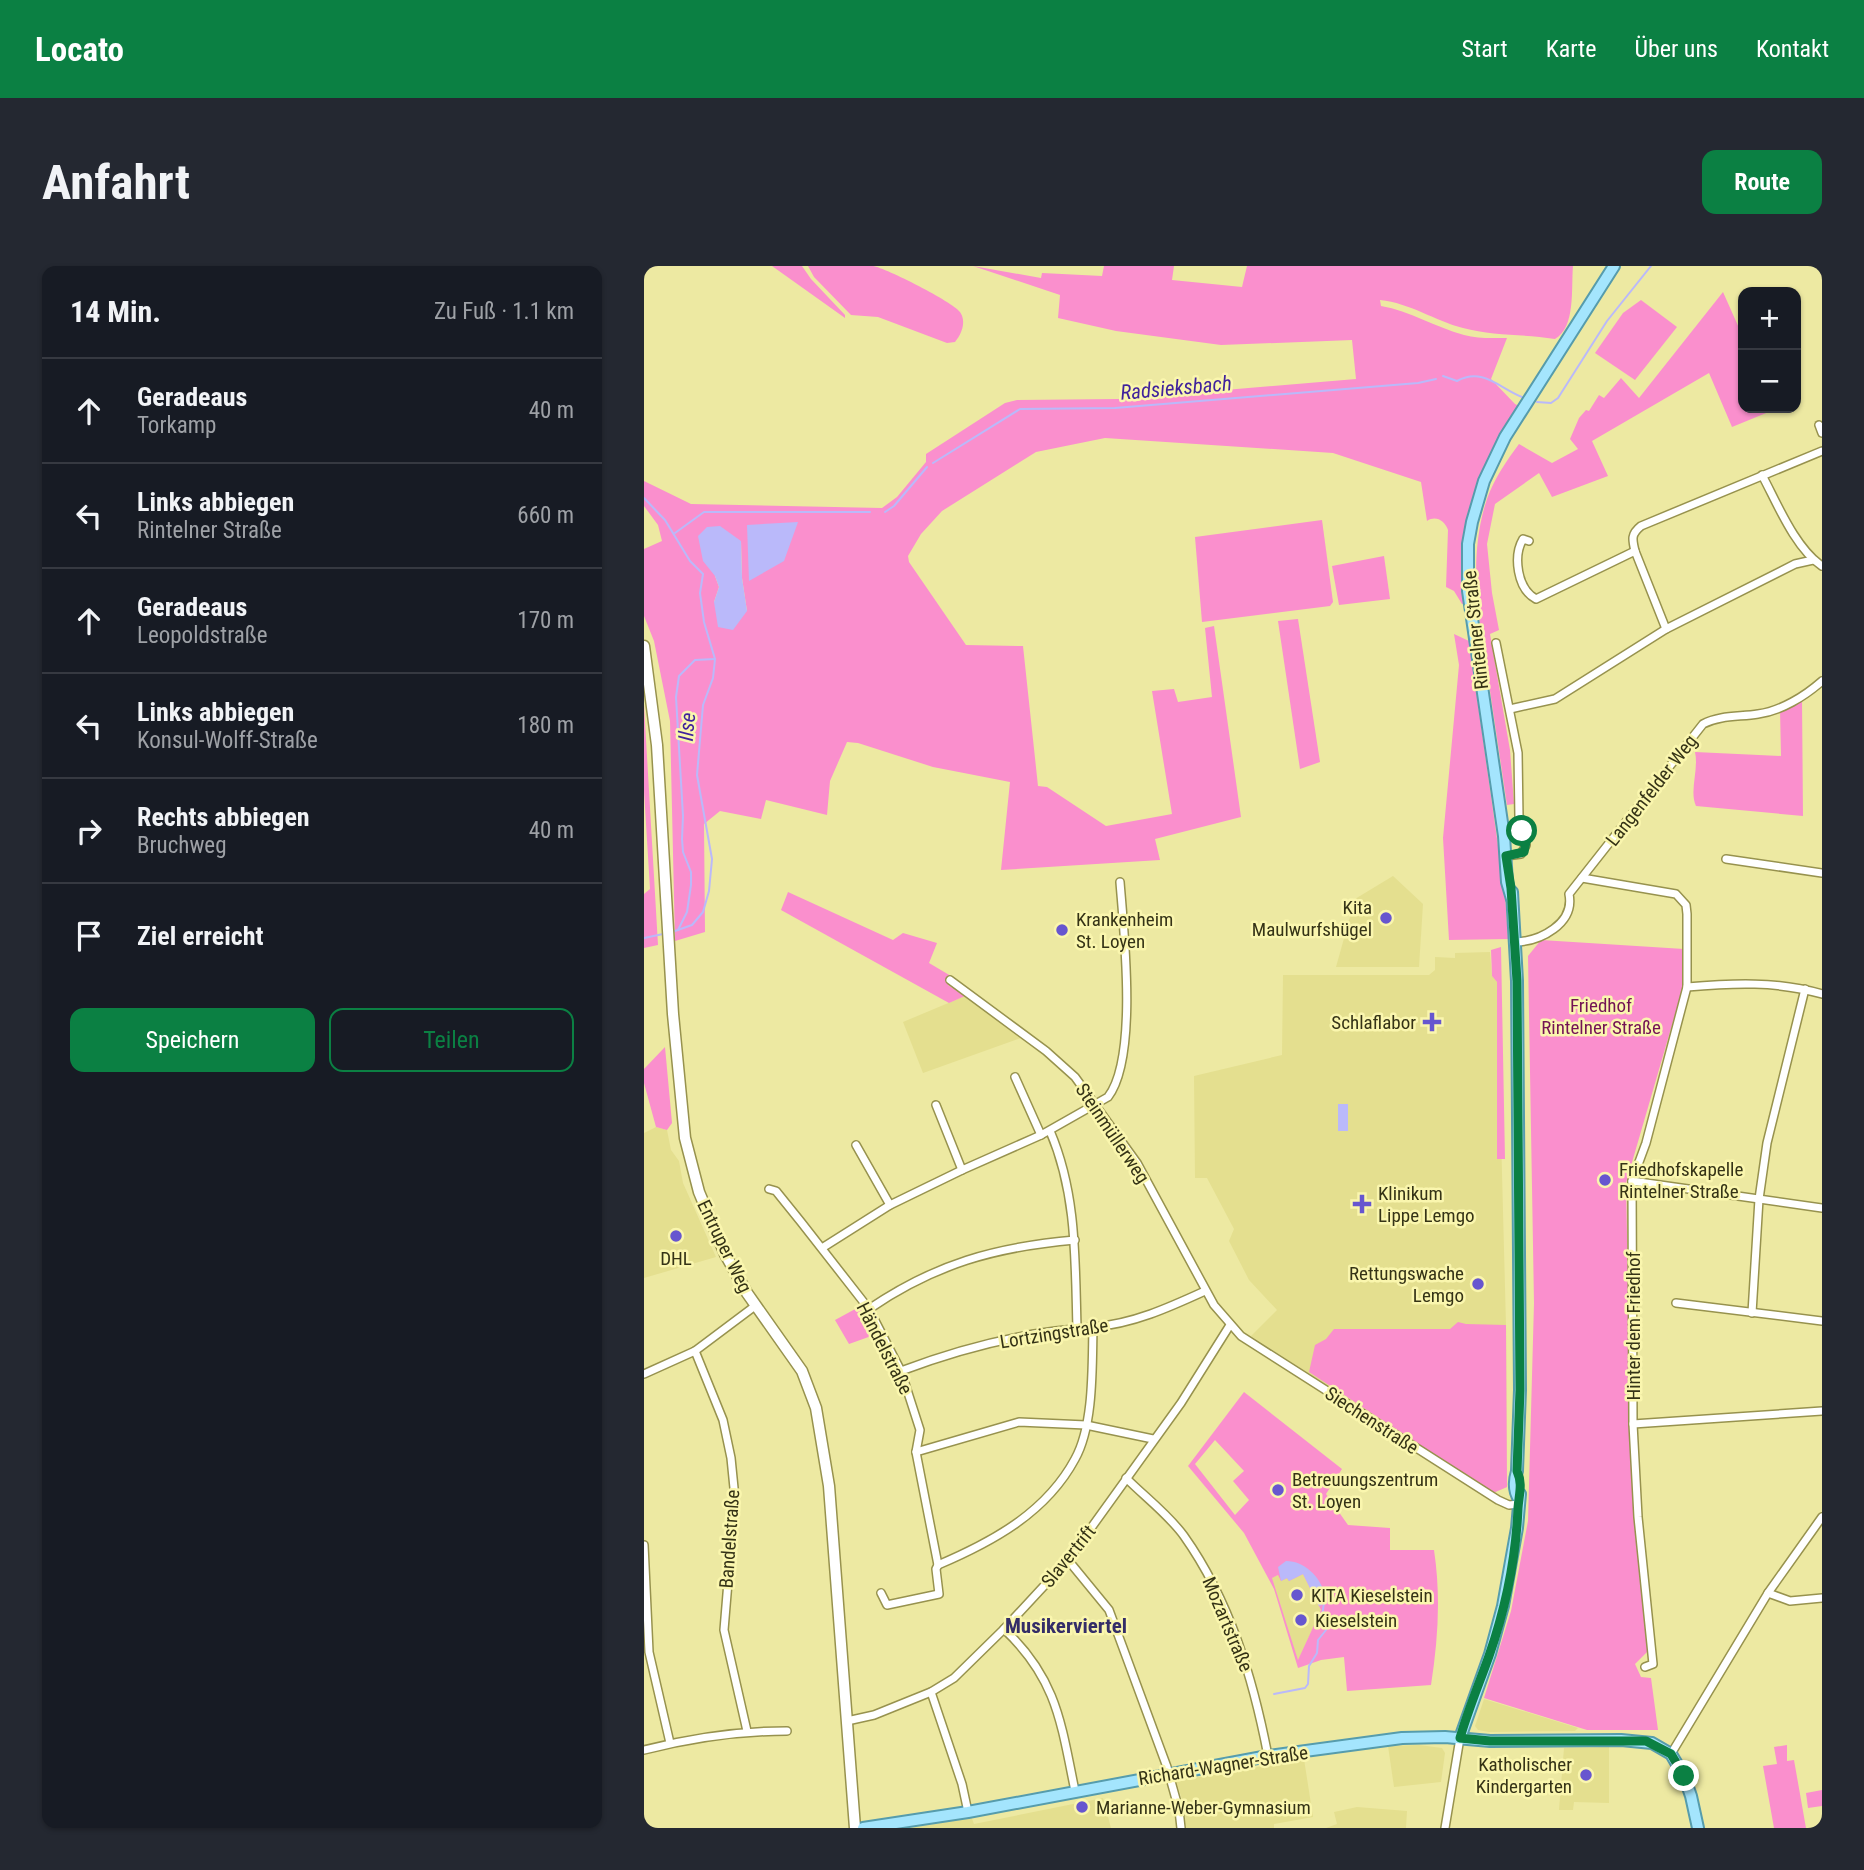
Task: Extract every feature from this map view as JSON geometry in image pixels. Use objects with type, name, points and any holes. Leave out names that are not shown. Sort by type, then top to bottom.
[{"type":"main road","name":"Rintelner Straße","points":[[1460,1738],[1490,1654],[1512,1559],[1519,1502],[1514,1486],[1520,1390],[1516,942],[1468,591],[1468,544],[1484,481],[1505,437],[1614,266]]},
{"type":"main road","name":"Entruper Weg","points":[[645,653],[657,745],[678,1086],[688,1155],[713,1229],[755,1306],[802,1371],[816,1409],[829,1486],[832,1557],[855,1828]]},
{"type":"main road","name":"Richard-Wagner-Straße","points":[[863,1828],[968,1812],[1269,1756],[1402,1738],[1490,1741],[1621,1740],[1652,1742],[1671,1754]]},
{"type":"main road","points":[[1671,1754],[1684,1776],[1698,1828]]},
{"type":"street","points":[[1667,629],[1635,551],[1632,535],[1641,526],[1822,451]]},
{"type":"street","points":[[1762,475],[1798,541],[1813,560],[1822,566]]},
{"type":"street","points":[[1529,541],[1524,539],[1520,545],[1517,552],[1518,565],[1529,594],[1536,599],[1635,551]]},
{"type":"street","points":[[1510,709],[1555,699],[1667,629],[1795,564],[1813,560]]},
{"type":"street","points":[[1496,643],[1518,753],[1519,818],[1526,845],[1521,854],[1506,859]]},
{"type":"street","name":"Langenfelder Weg","points":[[1516,942],[1536,940],[1554,929],[1569,908],[1569,894],[1703,724],[1712,719],[1762,714],[1802,697],[1822,681]]},
{"type":"street","points":[[1726,859],[1822,873]]},
{"type":"street","name":"Hinter dem Friedhof","points":[[1582,878],[1668,892],[1682,899],[1687,914],[1687,987],[1646,1143],[1632,1181],[1633,1424],[1638,1517],[1653,1664],[1645,1668]]},
{"type":"street","points":[[822,1248],[890,1205],[1050,1131],[1108,1097],[1114,1089],[1121,1067],[1127,988],[1120,882]]},
{"type":"street","name":"Steinmüllerweg","points":[[950,980],[1046,1051],[1075,1077],[1137,1163],[1205,1291],[1230,1325]]},
{"type":"street","points":[[1687,987],[1743,982],[1822,993]]},
{"type":"street","points":[[1752,1312],[1759,1199],[1767,1143],[1805,989]]},
{"type":"street","points":[[1015,1077],[1041,1135]]},
{"type":"street","points":[[936,1105],[962,1170]]},
{"type":"street","points":[[1050,1131],[1060,1155],[1073,1209],[1077,1328]]},
{"type":"street","points":[[856,1145],[890,1205]]},
{"type":"street","points":[[1632,1181],[1822,1208]]},
{"type":"street","name":"Händelstraße","points":[[769,1189],[776,1191],[869,1310],[901,1371],[920,1430],[915,1452],[938,1565],[936,1569],[939,1594],[887,1605],[881,1593]]},
{"type":"street","points":[[869,1310],[911,1282],[977,1255],[1029,1244],[1075,1240]]},
{"type":"street","name":"Lortzingstraße","points":[[901,1371],[948,1353],[979,1345],[1077,1328],[1093,1328],[1163,1310],[1205,1291]]},
{"type":"street","points":[[1676,1303],[1822,1321]]},
{"type":"street","points":[[644,1374],[695,1350],[755,1306]]},
{"type":"street","name":"Slavertrift","points":[[847,1721],[874,1715],[931,1692],[969,1665],[1004,1629],[1068,1560],[1181,1403],[1230,1325]]},
{"type":"street","name":"Siechenstraße","points":[[1230,1325],[1241,1336],[1498,1500],[1509,1505],[1519,1502]]},
{"type":"street","points":[[938,1565],[984,1546],[1038,1508],[1076,1458],[1090,1400],[1093,1328]]},
{"type":"street","name":"Bandelstraße","points":[[695,1350],[723,1420],[731,1458],[735,1497],[724,1630],[747,1731]]},
{"type":"street","points":[[1633,1424],[1822,1411]]},
{"type":"street","points":[[915,1452],[1019,1422],[1086,1425],[1153,1439]]},
{"type":"street","name":"Mozartstraße","points":[[1126,1478],[1182,1534],[1218,1592],[1249,1671],[1269,1756]]},
{"type":"street","points":[[1671,1754],[1768,1593],[1822,1517]]},
{"type":"street","points":[[644,1545],[649,1652],[670,1744]]},
{"type":"street","points":[[1068,1560],[1109,1610],[1169,1774],[1181,1828]]},
{"type":"street","points":[[1768,1593],[1790,1601],[1822,1598]]},
{"type":"street","points":[[1004,1629],[1037,1665],[1050,1691],[1060,1719],[1075,1791]]},
{"type":"street","points":[[931,1692],[962,1784],[968,1812]]},
{"type":"street","points":[[644,1750],[747,1731],[787,1731]]},
{"type":"street","points":[[1445,1828],[1460,1738]]},
{"type":"shaded area","name":"Kita Maulwurfshügel","points":[[1393,876],[1423,904],[1419,967],[1336,967],[1355,899]]},
{"type":"shaded area","name":"Klinikum Lippe Lemgo","points":[[1490,952],[1492,976],[1497,982],[1506,1325],[1507,1487],[1493,1493],[1251,1336],[1277,1310],[1249,1280],[1229,1241],[1234,1229],[1207,1178],[1195,1178],[1194,1076],[1282,1055],[1283,975],[1429,975],[1435,970],[1435,957],[1455,958],[1455,953]]},
{"type":"shaded area","points":[[965,996],[1021,1038],[923,1073],[903,1022]]},
{"type":"shaded area","points":[[656,1127],[667,1130],[671,1150],[679,1161],[683,1183],[716,1257],[644,1278],[644,1133]]},
{"type":"shaded area","name":"Kieselstein","points":[[1303,1574],[1321,1610],[1298,1661],[1271,1578],[1278,1575],[1287,1578]]},
{"type":"shaded area","points":[[1484,1699],[1578,1728],[1575,1731],[1478,1730],[1475,1726]]},
{"type":"shaded area","points":[[1419,1745],[1442,1748],[1445,1753],[1441,1782],[1394,1787],[1388,1746]]},
{"type":"shaded area","name":"Katholischer Kindergarten","points":[[1609,1747],[1609,1803],[1574,1802],[1573,1810],[1559,1810],[1564,1748]]},
{"type":"shaded area","points":[[1304,1759],[1313,1817],[1274,1824],[1274,1828],[1186,1828],[1184,1805],[1176,1781]]},
{"type":"shaded area","name":"Marianne-Weber-Gymnasium","points":[[1103,1798],[1111,1828],[909,1828],[971,1816],[974,1824]]},
{"type":"shaded area","points":[[1357,1807],[1407,1811],[1406,1828],[1326,1828],[1337,1824],[1334,1812]]},
{"type":"green space","points":[[772,266],[802,266],[845,318]]},
{"type":"green space","points":[[808,266],[873,266],[891,273],[955,307],[962,316],[961,332],[955,342],[947,343],[878,317],[851,315],[814,277]]},
{"type":"green space","points":[[973,266],[1041,278],[1042,273],[1102,276],[1104,266],[1174,266],[1172,280],[1242,287],[1247,266],[1573,266],[1569,316],[1562,333],[1555,339],[1474,331],[1402,305],[1380,300],[1381,306],[1464,335],[1507,338],[1491,379],[1519,406],[1476,485],[1463,542],[1465,604],[1462,604],[1454,591],[1446,587],[1448,530],[1440,520],[1427,521],[1421,482],[1333,453],[1105,438],[1036,452],[942,511],[921,534],[908,556],[909,562],[966,645],[1023,646],[1038,786],[1047,787],[1106,826],[1172,814],[1152,691],[1174,689],[1178,702],[1212,697],[1205,628],[1214,626],[1241,817],[1155,839],[1160,860],[1001,870],[1010,782],[933,767],[858,743],[847,742],[830,781],[827,815],[766,800],[761,819],[720,811],[704,824],[705,932],[675,941],[670,721],[654,641],[644,616],[644,549],[662,541],[658,525],[644,506],[644,481],[691,504],[882,508],[897,497],[926,462],[926,454],[1005,403],[1017,400],[1119,399],[1356,379],[1352,340],[1221,345],[1116,331],[1058,318],[1060,295]],"holes":[[[741,541],[742,578],[747,611],[714,602],[719,587],[715,576]]]},
{"type":"green space","points":[[1723,292],[1738,326],[1738,413],[1766,413],[1732,427],[1709,373],[1592,441],[1608,476],[1552,497],[1539,473],[1495,504],[1487,544],[1499,630],[1490,634],[1510,750],[1514,804],[1507,805],[1477,591],[1477,544],[1487,499],[1501,470],[1519,444],[1552,463],[1578,449],[1570,439],[1579,418],[1586,410],[1589,411],[1599,395],[1604,398],[1621,378],[1639,398]]},
{"type":"green space","points":[[1641,300],[1677,327],[1635,380],[1595,353],[1623,313]]},
{"type":"green space","points":[[1322,520],[1333,602],[1330,606],[1202,622],[1195,537]]},
{"type":"green space","points":[[1384,556],[1390,599],[1339,605],[1332,566]]},
{"type":"green space","points":[[1298,619],[1320,762],[1300,769],[1278,621]]},
{"type":"green space","points":[[1454,634],[1469,641],[1505,895],[1508,939],[1449,940],[1443,838],[1459,665]]},
{"type":"green space","points":[[1802,699],[1803,816],[1696,806],[1693,794],[1695,752],[1781,756],[1780,709]]},
{"type":"green space","points":[[644,705],[658,945],[644,948],[644,894],[650,889],[644,791]]},
{"type":"green space","points":[[788,892],[893,940],[903,933],[937,943],[929,963],[951,976],[948,985],[965,996],[949,1003],[781,910]]},
{"type":"green space","name":"Friedhof Rintelner Straße","points":[[1541,940],[1684,949],[1683,987],[1626,1183],[1632,1494],[1648,1651],[1635,1664],[1641,1677],[1651,1678],[1658,1730],[1587,1730],[1484,1698],[1511,1611],[1528,1521],[1534,1303],[1528,956]]},
{"type":"green space","points":[[1501,947],[1505,1159],[1497,1159],[1497,982],[1492,976],[1491,950]]},
{"type":"green space","points":[[665,1047],[672,1123],[667,1130],[656,1127],[644,1083],[644,1069]]},
{"type":"green space","points":[[859,1307],[877,1334],[849,1344],[835,1320]]},
{"type":"green space","points":[[1458,1322],[1506,1325],[1507,1487],[1493,1493],[1309,1372],[1315,1345],[1326,1339],[1334,1329],[1450,1329]]},
{"type":"green space","points":[[1244,1392],[1342,1469],[1326,1494],[1348,1525],[1390,1528],[1390,1550],[1434,1550],[1438,1618],[1431,1685],[1347,1691],[1344,1657],[1321,1660],[1298,1668],[1274,1589],[1244,1533],[1188,1466]],"holes":[[[1215,1440],[1244,1471],[1233,1481],[1249,1500],[1235,1515],[1195,1464]],[[1303,1574],[1321,1610],[1298,1660],[1272,1578],[1278,1575],[1281,1581],[1287,1578],[1289,1581]]]},
{"type":"green space","points":[[1787,1745],[1787,1761],[1794,1760],[1806,1828],[1774,1828],[1763,1766],[1777,1764],[1774,1747]]},
{"type":"green space","points":[[1822,1790],[1822,1806],[1808,1808],[1806,1793]]},
{"type":"water","points":[[798,522],[784,561],[749,581],[747,525]]},
{"type":"water","points":[[720,526],[741,541],[742,578],[747,611],[733,630],[718,627],[714,602],[719,587],[715,576],[703,561],[698,536],[707,527]]},
{"type":"water","points":[[1338,1104],[1348,1104],[1348,1131],[1338,1131]]},
{"type":"water","points":[[1286,1561],[1305,1567],[1315,1576],[1325,1594],[1322,1605],[1319,1606],[1303,1574],[1289,1581],[1287,1578],[1281,1581],[1278,1567]]},
{"type":"waterway","name":"Radsieksbach","points":[[1537,402],[1551,403],[1558,398],[1607,321],[1651,266]]},
{"type":"waterway","name":"Radsieksbach","points":[[1443,376],[1457,381],[1475,376],[1491,380],[1522,397]]},
{"type":"waterway","name":"Radsieksbach","points":[[933,463],[1020,409],[1115,408],[1418,383],[1436,379]]},
{"type":"waterway","name":"Radsieksbach","points":[[885,512],[894,506],[927,467]]},
{"type":"waterway","name":"Ilse","points":[[644,498],[665,520],[690,561],[703,574],[700,593],[704,622],[715,659],[713,678],[703,705],[697,775],[712,859],[709,891],[703,912],[692,925],[672,932]]},
{"type":"waterway","name":"Radsieksbach","points":[[675,533],[704,512],[870,512]]},
{"type":"waterway","points":[[678,930],[687,912],[691,872],[683,852],[676,697],[679,676],[695,660],[715,659]]},
{"type":"waterway","name":"Ilse","points":[[644,938],[663,934]]},
{"type":"waterway","points":[[1274,1694],[1305,1688],[1308,1684],[1309,1666],[1317,1653],[1318,1640],[1326,1630],[1322,1618],[1324,1602]]},
{"type":"place","name":"Kita Maulwurfshügel","points":[[1386,918]]},
{"type":"place","name":"Krankenheim St. Loyen","points":[[1062,930]]},
{"type":"place","name":"Schlaflabor","points":[[1432,1022]]},
{"type":"place","name":"Friedhofskapelle Rintelner Straße","points":[[1605,1180]]},
{"type":"place","name":"Klinikum Lippe Lemgo","points":[[1362,1204]]},
{"type":"place","name":"DHL","points":[[676,1236]]},
{"type":"place","name":"Rettungswache Lemgo","points":[[1478,1284]]},
{"type":"place","name":"Betreuungszentrum St. Loyen","points":[[1278,1490]]},
{"type":"place","name":"KITA Kieselstein","points":[[1297,1595]]},
{"type":"place","name":"Kieselstein","points":[[1301,1620]]},
{"type":"place","name":"Katholischer Kindergarten","points":[[1586,1775]]},
{"type":"place","name":"Marianne-Weber-Gymnasium","points":[[1082,1807]]},
{"type":"district","name":"Musikerviertel","points":[[1066,1626]]},
{"type":"route","points":[[1522,831],[1526,842],[1524,852],[1506,856],[1516,942],[1517,981],[1520,1390],[1517,1471],[1521,1490],[1503,1606],[1490,1654],[1460,1738],[1490,1741],[1652,1742],[1671,1754],[1684,1776]]}]
